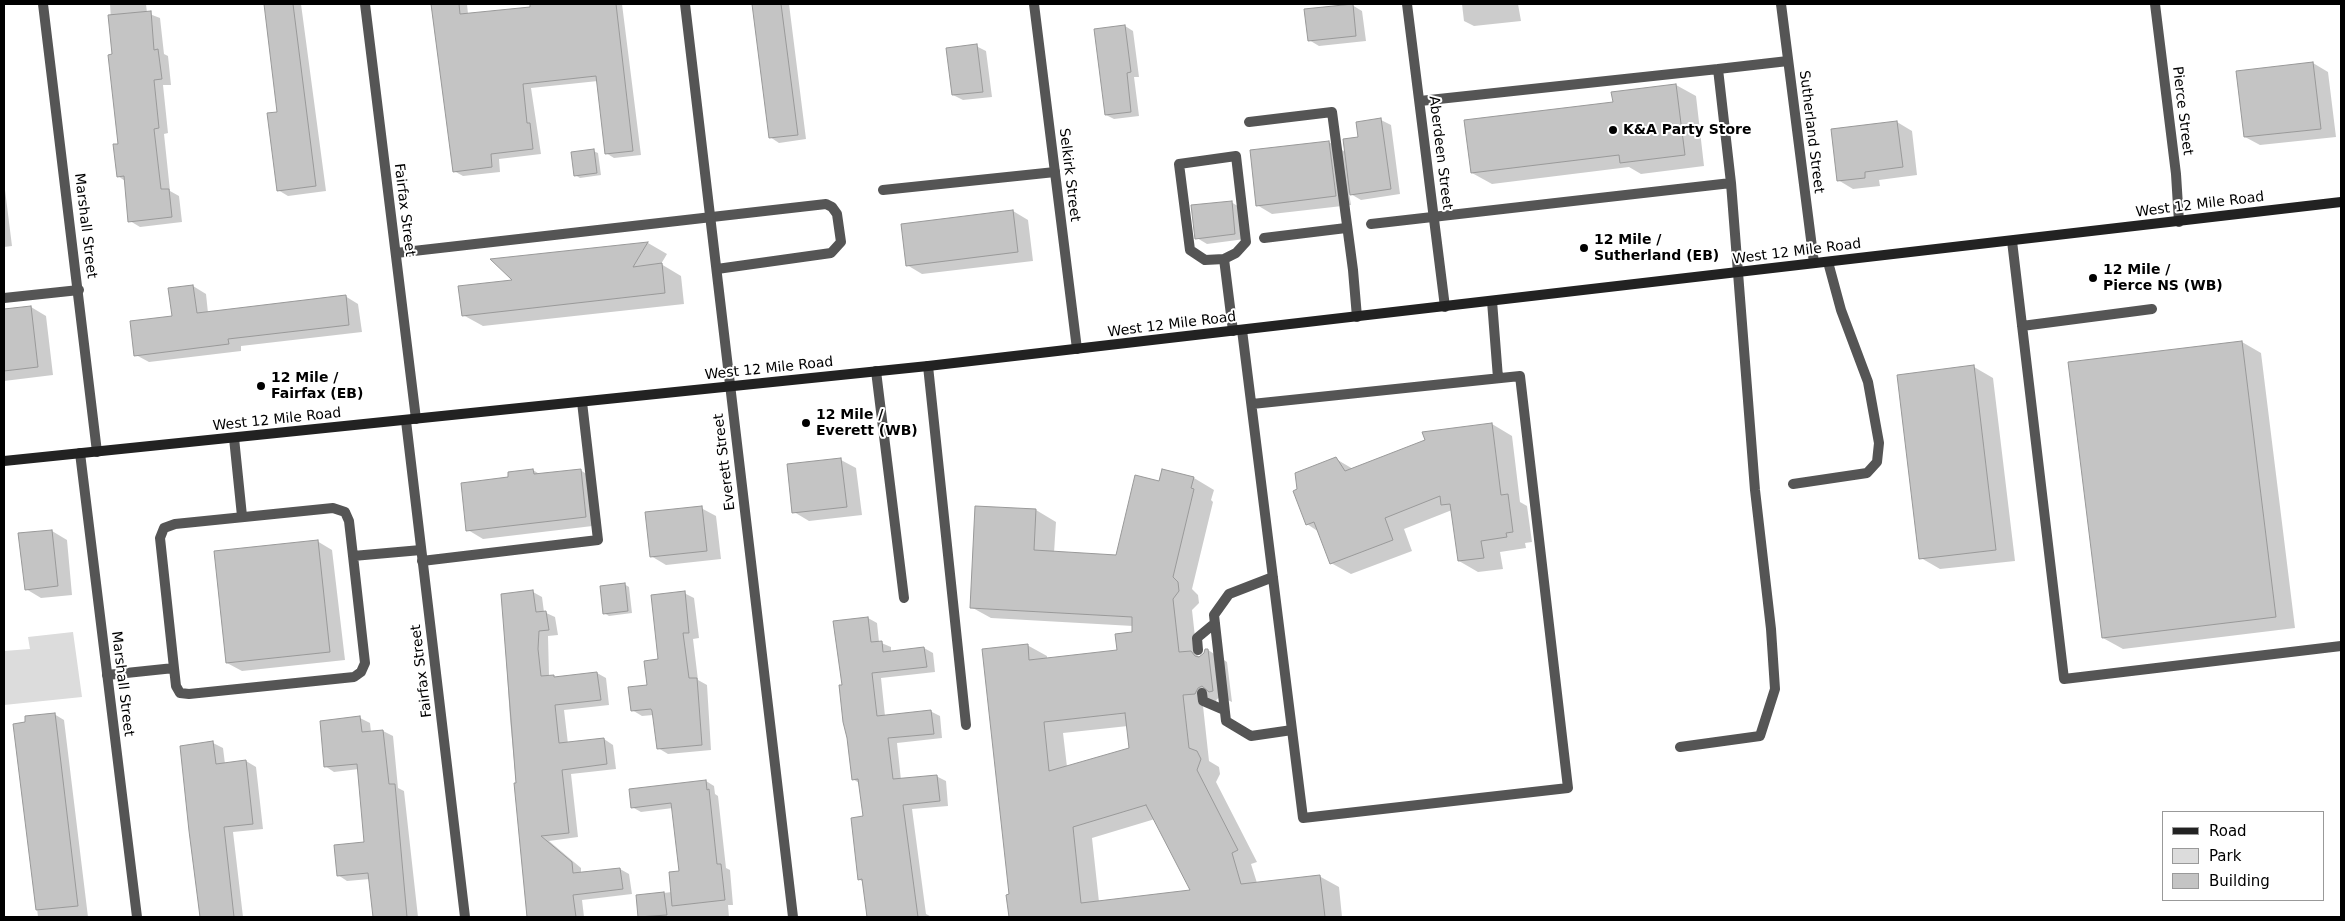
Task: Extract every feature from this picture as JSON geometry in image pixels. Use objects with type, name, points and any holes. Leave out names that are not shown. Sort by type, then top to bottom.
[{"type":"main road","name":"West 12 Mile Road","points":[[4,461],[928,366],[2341,202]]},
{"type":"street","name":"Marshall Street","points":[[43,4],[79,290],[97,452]]},
{"type":"street","name":"Fairfax Street","points":[[365,4],[396,253],[422,561],[465,917]]},
{"type":"street","name":"Everett Street","points":[[685,4],[793,917]]},
{"type":"street","name":"Selkirk Street","points":[[1034,4],[1077,349]]},
{"type":"street","name":"Aberdeen Street","points":[[1407,4],[1445,307]]},
{"type":"street","name":"Sutherland Street","points":[[1780,4],[1814,263]]},
{"type":"street","name":"Pierce Street","points":[[2155,4],[2176,174],[2179,222]]},
{"type":"street","points":[[1420,101],[1788,61]]},
{"type":"street","points":[[1680,747],[1760,736],[1775,689],[1771,629],[1755,490],[1737,273],[1736,225],[1718,69]]},
{"type":"street","points":[[1249,122],[1332,112],[1357,317]]},
{"type":"street","points":[[1236,156],[1246,242],[1236,253],[1224,259],[1205,260],[1190,250],[1179,164],[1236,156]]},
{"type":"street","points":[[883,190],[1055,172]]},
{"type":"street","points":[[1371,224],[1731,183]]},
{"type":"street","points":[[396,253],[826,204],[832,207],[837,214],[841,242],[831,253],[717,269]]},
{"type":"street","points":[[1264,238],[1346,228]]},
{"type":"street","points":[[2012,241],[2064,679],[2341,646]]},
{"type":"street","points":[[1224,259],[1252,404],[1303,818],[1568,788],[1520,376],[1252,404]]},
{"type":"street","points":[[1793,484],[1866,473],[1877,462],[1879,443],[1868,382],[1841,310],[1828,262]]},
{"type":"street","points":[[4,298],[79,290]]},
{"type":"street","points":[[1492,301],[1498,378]]},
{"type":"street","points":[[2022,326],[2152,309]]},
{"type":"street","points":[[928,366],[966,724]]},
{"type":"street","points":[[876,371],[904,598]]},
{"type":"street","points":[[422,561],[598,540],[582,402]]},
{"type":"street","points":[[234,438],[242,516]]},
{"type":"street","name":"Marshall Street","points":[[80,453],[136,917]]},
{"type":"street","points":[[333,508],[345,512],[349,522],[353,556],[365,663],[361,672],[354,676],[189,694],[180,693],[176,686],[160,538],[164,528],[175,524],[242,516],[333,508]]},
{"type":"street","points":[[353,556],[421,550]]},
{"type":"street","points":[[1273,577],[1229,594],[1214,615],[1224,710],[1226,721],[1251,736],[1292,730]]},
{"type":"street","points":[[1198,650],[1197,638],[1215,623]]},
{"type":"street","points":[[107,675],[174,668]]},
{"type":"street","points":[[1202,693],[1203,701],[1224,710]]},
{"type":"green space","points":[[73,632],[82,697],[4,705],[4,651],[30,649],[28,637]]},
{"type":"building","points":[[264,4],[293,4],[316,186],[277,191],[267,113],[277,112]]},
{"type":"building","points":[[431,4],[459,4],[460,14],[530,7],[530,4],[616,4],[633,151],[605,154],[596,76],[523,84],[527,123],[530,123],[533,149],[491,154],[492,167],[453,172]]},
{"type":"building","points":[[752,4],[781,4],[798,135],[769,138]]},
{"type":"building","points":[[1353,4],[1356,36],[1308,41],[1304,9]]},
{"type":"building","points":[[151,11],[154,50],[158,49],[162,79],[154,80],[159,128],[154,129],[161,189],[169,189],[172,217],[128,222],[124,176],[117,177],[113,144],[118,144],[108,55],[112,54],[108,15]]},
{"type":"building","points":[[1125,25],[1131,72],[1127,73],[1131,112],[1105,115],[1094,29]]},
{"type":"building","points":[[977,44],[983,92],[952,95],[946,48]]},
{"type":"building","points":[[2313,62],[2321,129],[2244,137],[2236,71]]},
{"type":"building","points":[[1676,84],[1685,155],[1620,163],[1619,155],[1471,173],[1464,120],[1613,102],[1611,92]]},
{"type":"building","points":[[1381,118],[1391,189],[1350,195],[1343,139],[1358,137],[1356,122]]},
{"type":"building","points":[[1897,121],[1903,167],[1865,172],[1865,178],[1837,181],[1831,129]]},
{"type":"building","points":[[1329,141],[1336,196],[1256,206],[1250,150]]},
{"type":"building","points":[[594,149],[597,173],[574,176],[571,152]]},
{"type":"building","points":[[1232,201],[1235,234],[1195,239],[1191,205]]},
{"type":"building","points":[[1013,210],[1018,252],[906,266],[901,224]]},
{"type":"building","points":[[648,242],[633,267],[662,263],[665,293],[462,316],[458,286],[512,280],[490,259]]},
{"type":"building","points":[[193,285],[197,313],[346,295],[349,325],[228,339],[229,344],[134,356],[130,321],[172,316],[168,288]]},
{"type":"building","points":[[31,306],[38,367],[4,371],[4,309]]},
{"type":"building","points":[[2242,341],[2276,617],[2102,638],[2068,362]]},
{"type":"building","points":[[1974,365],[1996,550],[1919,559],[1897,375]]},
{"type":"building","points":[[1492,423],[1501,495],[1508,494],[1513,532],[1506,533],[1507,537],[1481,541],[1484,558],[1458,561],[1450,504],[1441,505],[1440,496],[1385,518],[1393,540],[1330,564],[1314,522],[1306,525],[1293,491],[1297,489],[1295,473],[1336,457],[1345,471],[1425,440],[1422,432]]},
{"type":"building","points":[[841,458],[847,507],[792,513],[787,464]]},
{"type":"building","points":[[533,469],[534,474],[581,469],[586,517],[466,531],[461,483],[508,477],[508,472]]},
{"type":"building","points":[[1162,469],[1194,477],[1191,488],[1194,489],[1173,577],[1178,582],[1179,591],[1173,599],[1179,652],[1191,651],[1195,656],[1199,657],[1204,653],[1205,649],[1208,649],[1213,691],[1209,692],[1202,686],[1198,688],[1195,694],[1183,695],[1189,748],[1197,751],[1201,759],[1197,770],[1238,850],[1232,853],[1241,884],[1320,875],[1325,917],[1009,917],[1006,895],[1009,894],[982,649],[1028,644],[1029,660],[1117,650],[1115,634],[1132,632],[1132,617],[970,608],[975,506],[1036,509],[1034,550],[1116,555],[1135,475],[1159,481]],"holes":[[[1125,713],[1129,748],[1049,771],[1044,722]],[[1146,805],[1190,890],[1081,903],[1073,827]]]},
{"type":"building","points":[[702,506],[707,551],[650,557],[645,512]]},
{"type":"building","points":[[52,530],[58,586],[25,590],[18,533]]},
{"type":"building","points":[[318,540],[330,652],[226,663],[214,551]]},
{"type":"building","points":[[625,583],[628,611],[603,614],[600,586]]},
{"type":"building","points":[[533,590],[536,612],[546,611],[549,630],[539,631],[538,649],[541,676],[554,675],[554,677],[597,672],[601,700],[555,705],[559,743],[604,738],[607,764],[562,770],[569,833],[541,836],[572,862],[573,873],[620,868],[623,889],[573,895],[576,917],[527,917],[514,783],[516,783],[501,594]]},
{"type":"building","points":[[685,591],[689,633],[683,633],[689,678],[697,678],[702,745],[657,749],[652,711],[651,709],[631,711],[628,687],[647,685],[644,661],[658,659],[651,595]]},
{"type":"building","points":[[868,617],[871,642],[882,641],[883,652],[924,647],[927,667],[872,673],[877,716],[931,710],[934,734],[888,738],[893,779],[937,775],[940,801],[903,805],[918,917],[867,917],[862,879],[858,880],[851,818],[863,816],[858,779],[852,780],[843,722],[839,685],[842,685],[833,621]]},
{"type":"building","points":[[55,713],[78,906],[36,910],[13,724],[25,722],[25,716]]},
{"type":"building","points":[[360,716],[362,732],[383,730],[389,784],[395,784],[407,917],[373,917],[368,873],[337,876],[334,845],[364,842],[357,764],[324,767],[320,721]]},
{"type":"building","points":[[213,741],[216,764],[246,760],[253,824],[224,827],[234,917],[200,917],[189,831],[180,746]]},
{"type":"building","points":[[706,780],[707,790],[709,789],[717,864],[721,864],[725,900],[672,906],[669,872],[679,871],[671,803],[631,808],[629,789]]},
{"type":"building","points":[[664,892],[667,915],[638,917],[636,895]]},
{"type":"place","name":"K&A Party Store","points":[[1613,130]]},
{"type":"place","name":"12 Mile / Sutherland (EB)","points":[[1584,248]]},
{"type":"place","name":"12 Mile / Pierce NS (WB)","points":[[2093,278]]},
{"type":"place","name":"12 Mile / Fairfax (EB)","points":[[261,386]]},
{"type":"place","name":"12 Mile / Everett (WB)","points":[[806,423]]}]
